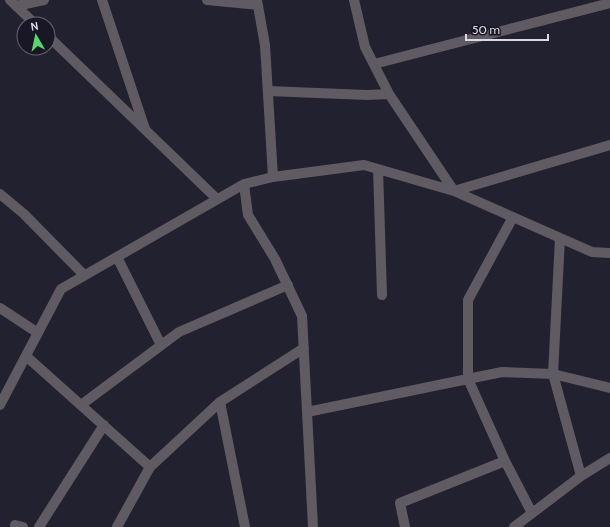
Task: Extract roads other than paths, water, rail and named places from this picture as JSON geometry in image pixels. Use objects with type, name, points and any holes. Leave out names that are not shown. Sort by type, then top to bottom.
[{"type":"street","points":[[13,3],[44,0]]},
{"type":"street","points":[[102,0],[146,131]]},
{"type":"street","points":[[207,0],[258,3],[265,45],[273,177]]},
{"type":"street","points":[[354,0],[365,46],[389,94],[454,191]]},
{"type":"street","points":[[13,3],[27,16]]},
{"type":"street","points":[[374,64],[610,3]]},
{"type":"street","points":[[56,44],[217,199]]},
{"type":"street","points":[[268,91],[367,95],[389,94]]},
{"type":"street","points":[[454,191],[610,145]]},
{"type":"street","points":[[0,405],[61,289],[244,184],[273,177],[364,165],[454,191],[592,252],[610,253]]},
{"type":"street","points":[[378,169],[382,295]]},
{"type":"street","points":[[244,184],[248,215],[275,259],[302,316],[313,527]]},
{"type":"street","points":[[0,194],[24,214],[84,275]]},
{"type":"street","points":[[513,217],[468,300],[468,379],[532,513]]},
{"type":"street","points":[[560,238],[553,374],[581,476]]},
{"type":"street","points":[[117,256],[162,345]]},
{"type":"street","points":[[81,404],[179,332],[288,285]]},
{"type":"street","points":[[0,308],[38,333]]},
{"type":"street","points":[[117,527],[150,467],[220,402],[304,348]]},
{"type":"street","points":[[26,356],[150,467]]},
{"type":"street","points":[[307,412],[502,372],[553,374],[610,388]]},
{"type":"street","points":[[220,402],[245,527]]},
{"type":"street","points":[[39,527],[104,425]]},
{"type":"street","points":[[514,527],[581,476],[610,458]]},
{"type":"street","points":[[405,527],[400,503],[506,461]]}]
